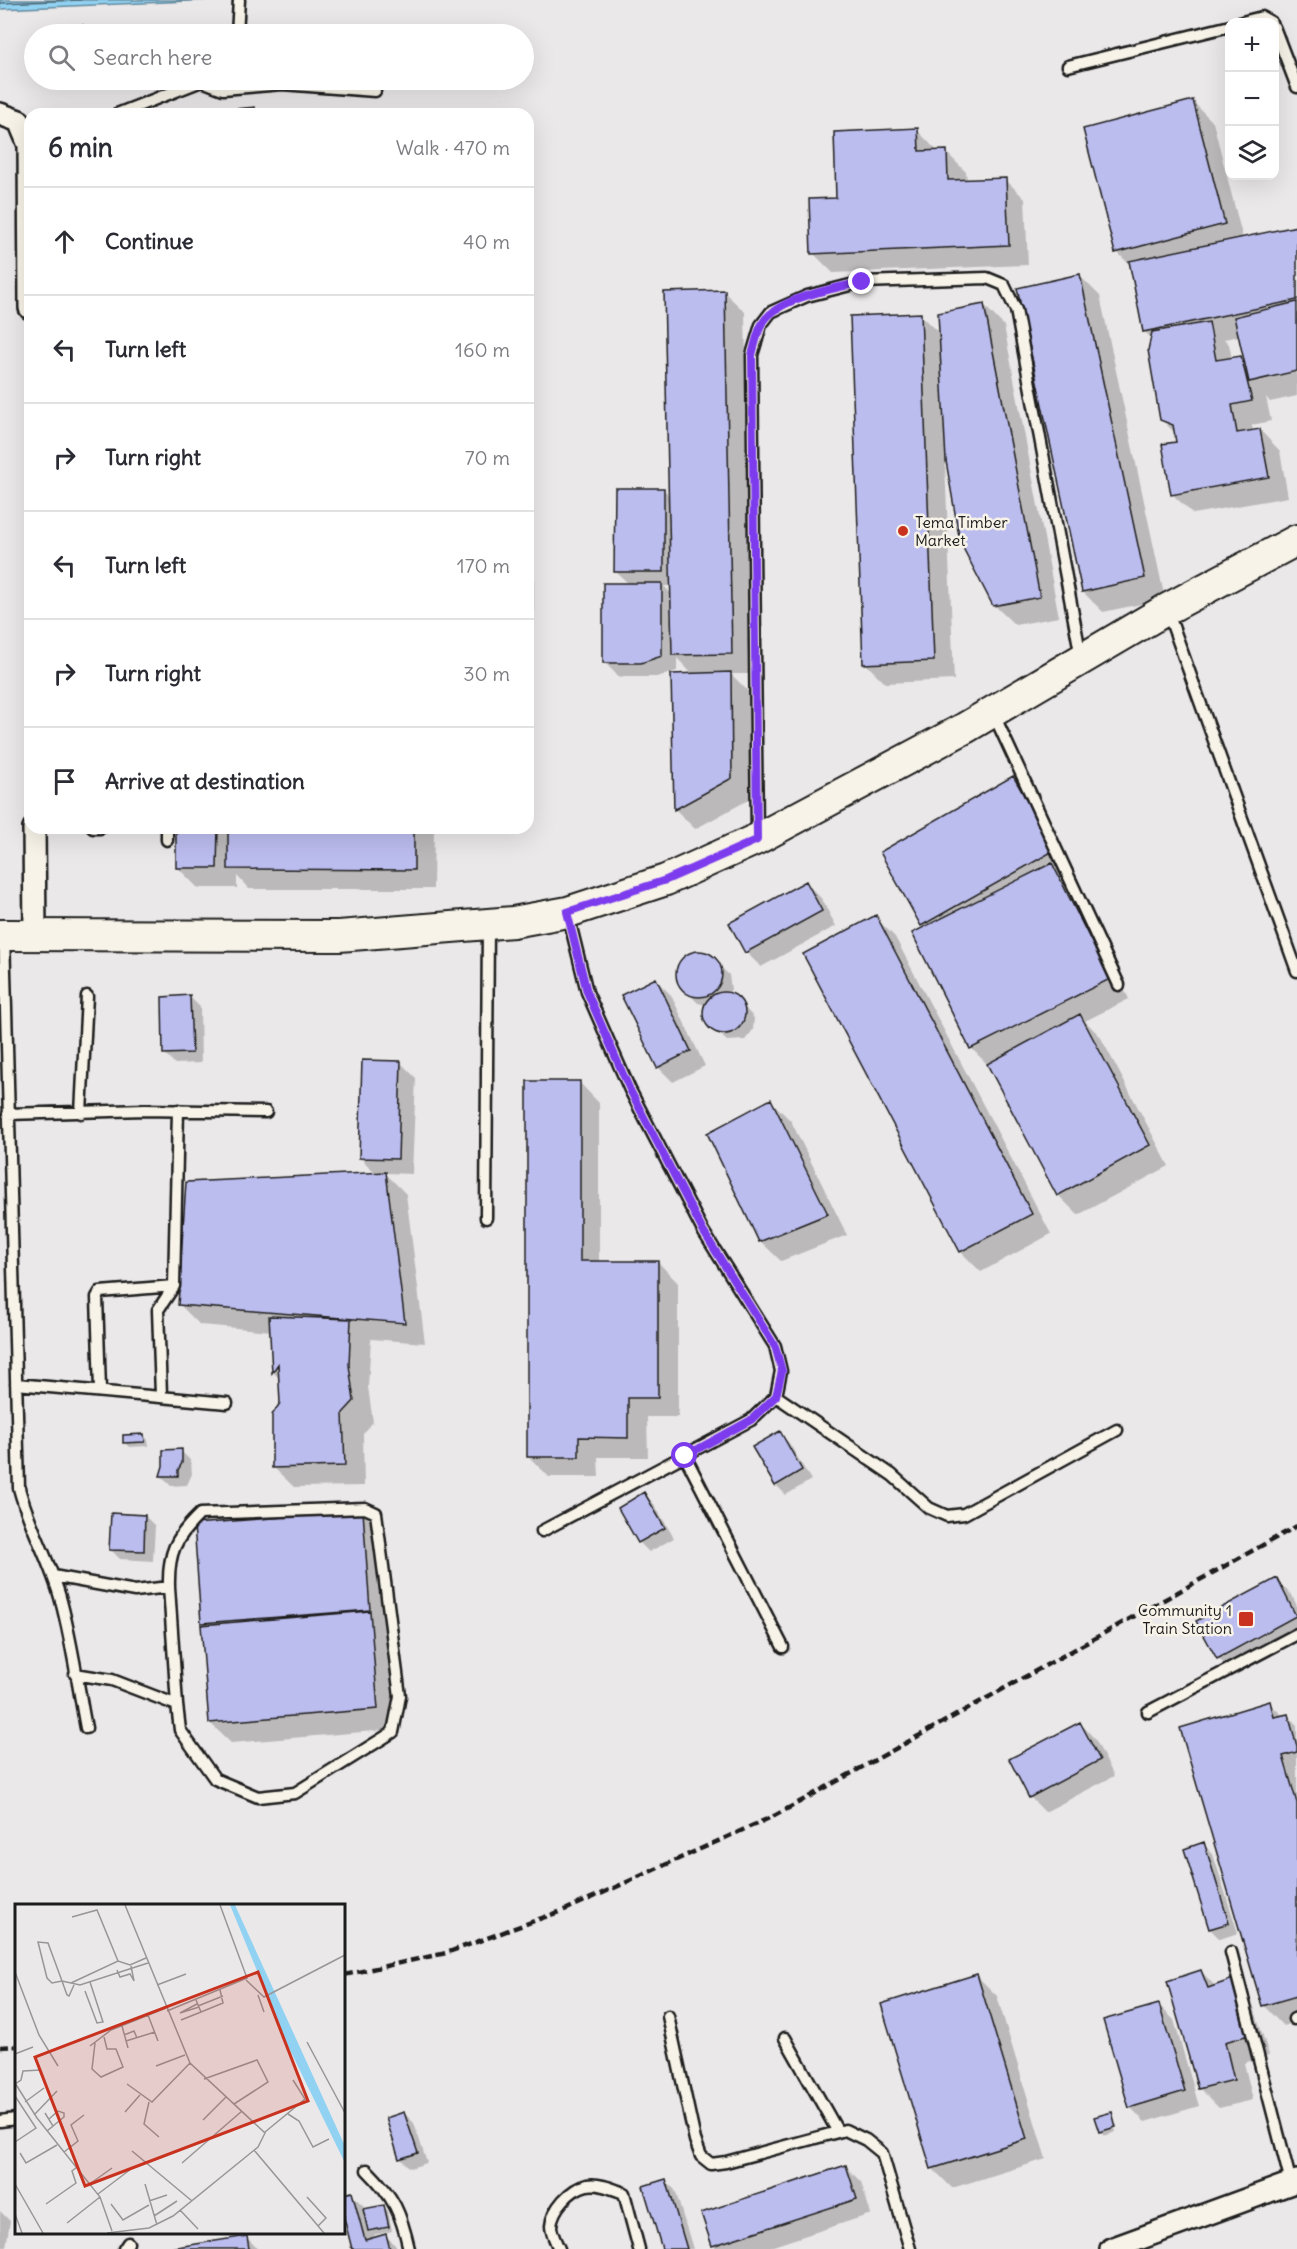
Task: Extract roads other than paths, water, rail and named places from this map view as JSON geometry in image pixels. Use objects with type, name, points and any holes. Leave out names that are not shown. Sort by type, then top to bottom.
[{"type":"street","points":[[0,114],[19,122],[24,130]]},
{"type":"street","points":[[2,935],[339,936],[488,924],[567,912],[666,880],[757,840],[993,712],[1167,609],[1297,540]]},
{"type":"street","points":[[34,834],[35,935]]},
{"type":"street","points":[[1112,2249],[1294,2182]]},
{"type":"lane","points":[[238,24],[239,4]]},
{"type":"lane","points":[[1068,66],[1225,27]]},
{"type":"lane","points":[[1279,38],[1297,87]]},
{"type":"lane","points":[[132,108],[178,90]]},
{"type":"lane","points":[[362,90],[375,91]]},
{"type":"lane","points":[[757,840],[752,355],[761,325],[771,312],[807,296],[862,282],[987,278],[1004,285],[1016,310],[1082,660]]},
{"type":"lane","points":[[1167,609],[1297,971]]},
{"type":"lane","points":[[993,712],[1119,985]]},
{"type":"lane","points":[[167,834],[167,840]]},
{"type":"lane","points":[[542,1531],[751,1420],[776,1396],[782,1371],[775,1346],[703,1231],[630,1090],[587,992],[567,912]]},
{"type":"lane","points":[[486,1218],[488,924]]},
{"type":"lane","points":[[2,935],[19,1488],[25,1514],[53,1576],[61,1601],[86,1728]]},
{"type":"lane","points":[[81,1113],[87,996]]},
{"type":"lane","points":[[8,1114],[178,1110],[266,1113]]},
{"type":"lane","points":[[161,1395],[158,1310],[174,1286],[178,1110]]},
{"type":"lane","points":[[100,1390],[97,1297],[100,1292],[174,1286]]},
{"type":"lane","points":[[16,1384],[161,1395],[227,1403]]},
{"type":"lane","points":[[776,1396],[892,1475],[928,1508],[947,1516],[964,1514],[1117,1430]]},
{"type":"lane","points":[[685,1456],[783,1647]]},
{"type":"lane","points":[[365,1508],[376,1513],[381,1537],[400,1696],[393,1732],[295,1793],[258,1797],[216,1779],[180,1730],[177,1706],[168,1561],[181,1532],[200,1514],[365,1508]]},
{"type":"lane","points":[[53,1576],[135,1591],[169,1587]]},
{"type":"lane","points":[[1148,1712],[1297,1634]]},
{"type":"lane","points":[[75,1674],[112,1680],[177,1706]]},
{"type":"lane","points":[[1231,1952],[1294,2182]]},
{"type":"lane","points":[[668,2016],[695,2140],[701,2156],[711,2164],[726,2162],[845,2130],[866,2140],[882,2153],[910,2249]]},
{"type":"lane","points":[[785,2038],[838,2132]]},
{"type":"lane","points":[[0,2121],[15,2119]]},
{"type":"lane","points":[[367,2170],[394,2200],[401,2215],[410,2249]]},
{"type":"lane","points":[[559,2249],[551,2228],[554,2212],[567,2197],[586,2185],[604,2186],[624,2193],[639,2249]]},
{"type":"water","points":[[0,0],[214,0],[0,9]]},
{"type":"railway","points":[[345,1975],[446,1953],[567,1909],[776,1815],[1297,1526]]},
{"type":"railway","points":[[0,2047],[15,2046]]},
{"type":"place","name":"Tema Timber Market","points":[[903,531]]},
{"type":"place","name":"Community 1 Train Station","points":[[1246,1619]]}]
